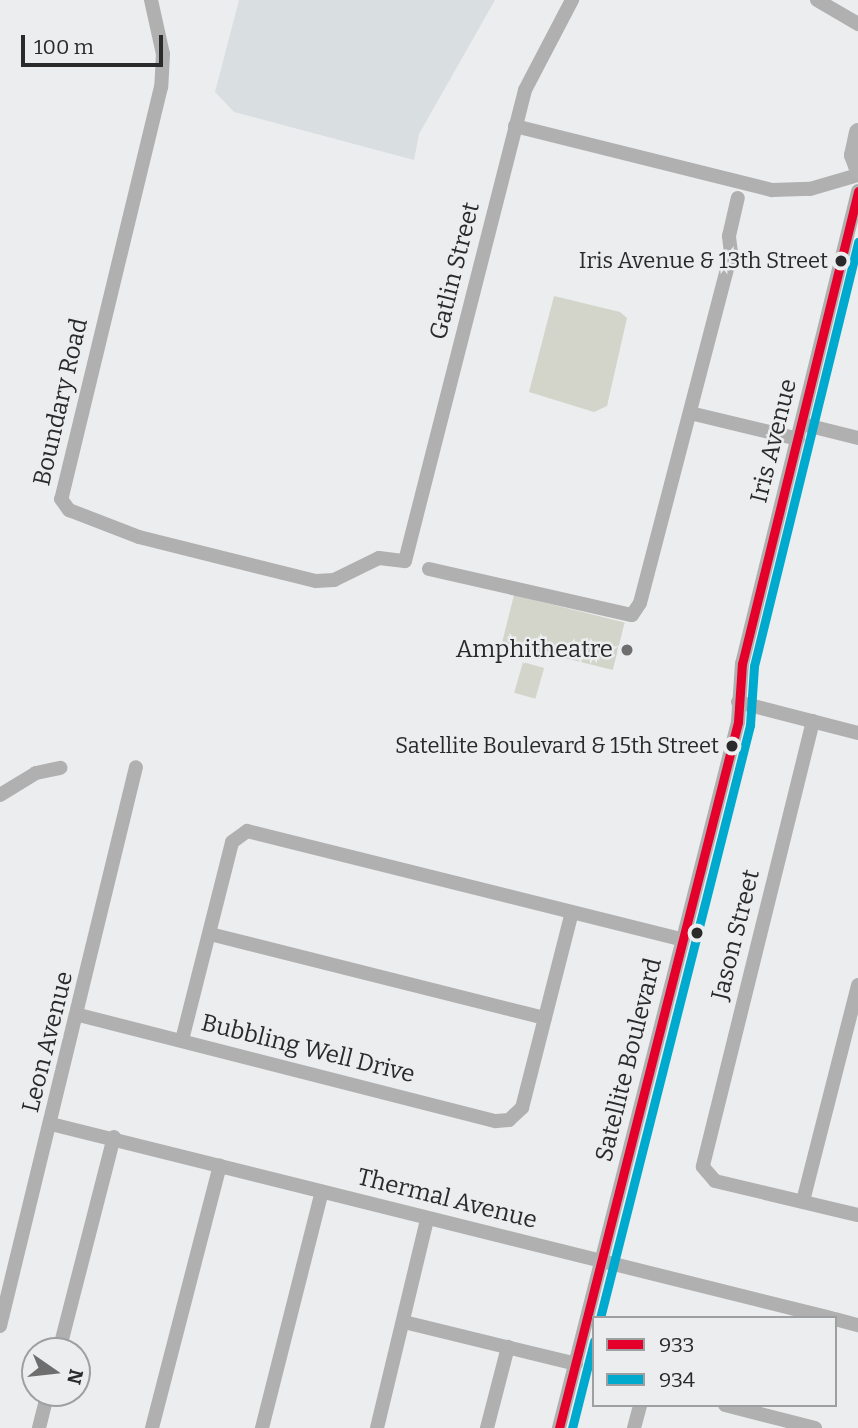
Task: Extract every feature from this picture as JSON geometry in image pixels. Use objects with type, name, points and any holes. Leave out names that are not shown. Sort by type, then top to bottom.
[{"type":"main road","points":[[858,132],[853,155],[858,169]]},
{"type":"street","name":"Boundary Road","points":[[151,0],[163,54],[161,87],[61,499],[69,510],[139,537],[243,568],[316,581],[343,576],[379,558],[405,561]]},
{"type":"street","name":"Gatlin Street","points":[[405,561],[515,126],[532,71],[572,0]]},
{"type":"street","points":[[817,0],[858,24]]},
{"type":"street","points":[[515,126],[772,190],[810,189],[858,175]]},
{"type":"street","name":"Iris Avenue","points":[[738,702],[742,664],[858,191]]},
{"type":"street","points":[[429,569],[621,616],[632,615],[640,603],[731,253],[729,236],[738,198]]},
{"type":"street","points":[[690,413],[798,439]]},
{"type":"street","points":[[802,424],[858,438]]},
{"type":"street","points":[[738,702],[858,733]]},
{"type":"street","name":"Satellite Boulevard","points":[[559,1428],[738,722],[738,702]]},
{"type":"street","name":"Jason Street","points":[[803,1201],[715,1181],[702,1161],[813,721]]},
{"type":"street","name":"Leon Avenue","points":[[0,1326],[79,1014],[136,767]]},
{"type":"street","points":[[0,795],[36,773],[60,768]]},
{"type":"street","points":[[182,1040],[232,842],[236,835],[255,831],[683,940]]},
{"type":"street","points":[[210,934],[545,1018],[572,912]]},
{"type":"street","points":[[858,985],[803,1201],[858,1215]]},
{"type":"street","name":"Bubbling Well Drive","points":[[79,1014],[496,1121],[509,1120],[522,1108],[545,1018]]},
{"type":"street","name":"Thermal Avenue","points":[[51,1124],[114,1137],[427,1220],[602,1260],[825,1316]]},
{"type":"street","points":[[63,1337],[114,1137]]},
{"type":"street","points":[[152,1428],[220,1166]]},
{"type":"street","points":[[262,1428],[322,1191]]},
{"type":"street","points":[[377,1428],[427,1220]]},
{"type":"street","name":"Thermal Avenue","points":[[837,1319],[858,1325]]},
{"type":"street","points":[[404,1321],[576,1364]]},
{"type":"street","points":[[487,1428],[508,1347]]},
{"type":"street","points":[[39,1428],[44,1407]]},
{"type":"street","points":[[634,1428],[639,1407]]},
{"type":"street","points":[[733,1407],[815,1428]]},
{"type":"street","points":[[748,1428],[752,1412]]},
{"type":"shaded area","points":[[239,0],[495,0],[419,134],[414,160],[234,112],[215,92]]},
{"type":"shaded area","points":[[554,296],[620,312],[627,318],[607,406],[594,412],[529,392]]},
{"type":"shaded area","points":[[514,595],[625,623],[613,670],[502,643]]},
{"type":"shaded area","points":[[523,662],[544,668],[535,699],[514,693]]},
{"type":"transit line","name":"933","points":[[559,1428],[738,722],[742,664],[858,191]]},
{"type":"transit line","name":"934","points":[[601,1316],[750,725],[754,666],[858,242]]},
{"type":"transit line","name":"934","points":[[572,1428],[592,1349]]},
{"type":"place","name":"Iris Avenue & 13th Street","points":[[841,261]]},
{"type":"place","name":"Amphitheatre","points":[[627,650]]},
{"type":"place","name":"Satellite Boulevard & 15th Street","points":[[732,746]]}]
